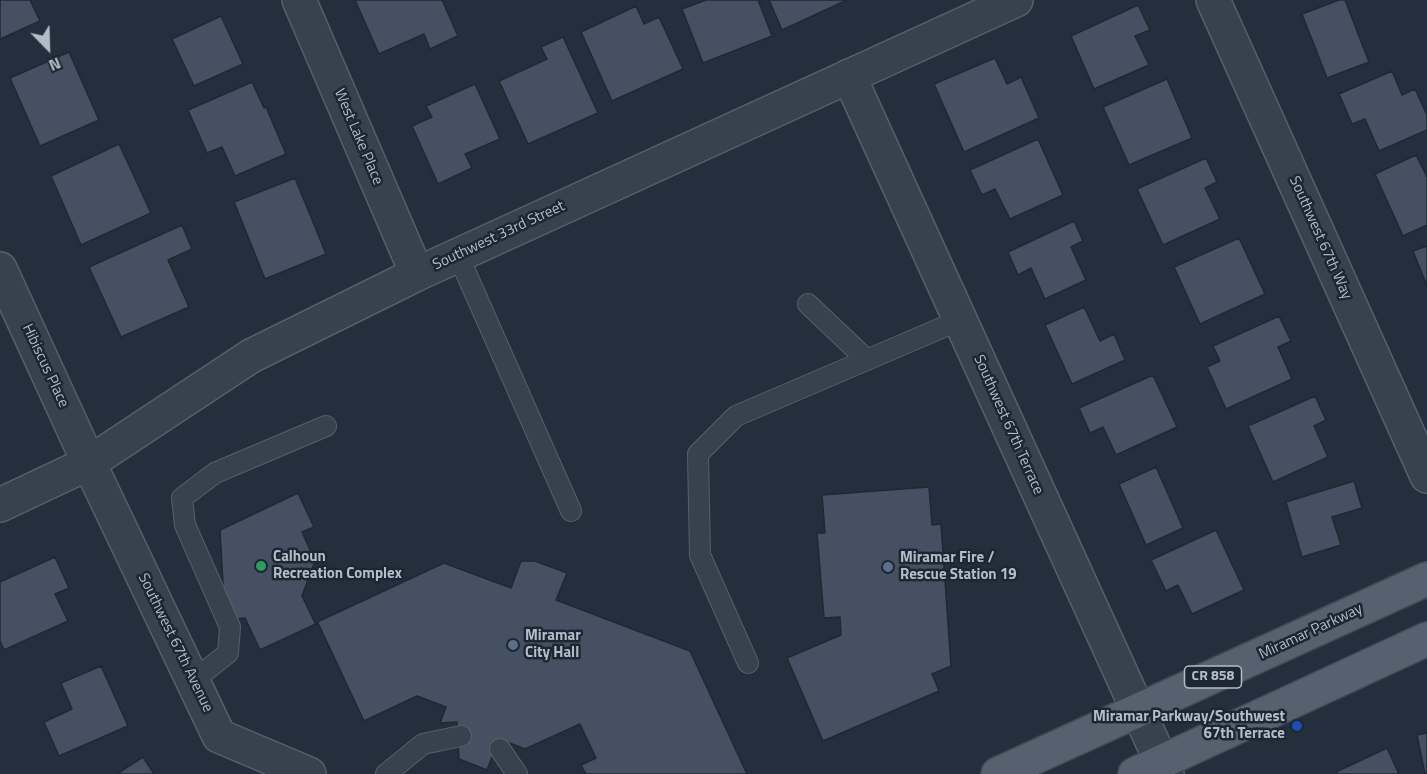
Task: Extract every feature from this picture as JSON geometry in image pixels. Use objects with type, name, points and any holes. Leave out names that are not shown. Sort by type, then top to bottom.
[{"type":"main road","name":"Miramar Parkway","points":[[999,774],[1427,579]]},
{"type":"main road","points":[[1155,770],[1427,639]]},
{"type":"street","name":"West Lake Place","points":[[299,0],[417,274]]},
{"type":"street","name":"Southwest 33rd Street","points":[[0,505],[89,463],[252,356],[417,274],[1016,0]]},
{"type":"street","name":"Southwest 67th Way","points":[[1213,0],[1427,476]]},
{"type":"street","name":"Southwest 67th Terrace","points":[[849,76],[1137,711],[1155,770]]},
{"type":"street","name":"Hibiscus Place","points":[[0,269],[89,463]]},
{"type":"street","name":"Southwest 67th Avenue","points":[[89,463],[219,736],[309,774]]},
{"type":"lane","points":[[458,255],[571,511]]},
{"type":"lane","points":[[808,304],[867,360]]},
{"type":"lane","points":[[747,663],[700,555],[698,454],[736,416],[960,320]]},
{"type":"lane","points":[[193,681],[228,653],[231,627],[184,525],[182,498],[215,473],[326,426]]},
{"type":"lane","points":[[386,774],[423,744],[461,736]]},
{"type":"lane","points":[[500,749],[517,774]]},
{"type":"building","points":[[0,0],[30,0],[40,21],[0,39]]},
{"type":"building","points":[[355,0],[442,0],[458,36],[430,49],[424,34],[379,54]]},
{"type":"building","points":[[706,0],[758,0],[772,36],[703,63],[682,9]]},
{"type":"building","points":[[769,0],[847,0],[782,30]]},
{"type":"building","points":[[1339,0],[1345,0],[1369,62],[1327,78],[1302,14]]},
{"type":"building","points":[[1138,5],[1150,30],[1135,36],[1149,65],[1094,89],[1071,36]]},
{"type":"building","points":[[636,6],[644,24],[659,17],[683,69],[612,101],[581,32]]},
{"type":"building","points":[[221,16],[243,64],[194,86],[172,39]]},
{"type":"building","points":[[563,37],[598,113],[528,144],[499,81],[547,59],[541,47]]},
{"type":"building","points":[[69,52],[99,120],[40,146],[10,78]]},
{"type":"building","points":[[995,58],[1007,84],[1021,77],[1039,118],[964,152],[934,84]]},
{"type":"building","points":[[1392,71],[1402,95],[1415,89],[1427,115],[1427,130],[1379,151],[1365,119],[1352,124],[1339,94]]},
{"type":"building","points":[[1167,79],[1192,138],[1129,165],[1103,107]]},
{"type":"building","points":[[252,82],[264,108],[266,107],[286,154],[235,176],[222,147],[207,153],[188,110]]},
{"type":"building","points":[[475,84],[500,139],[465,154],[472,168],[438,184],[412,126],[432,117],[426,106]]},
{"type":"building","points":[[1038,139],[1063,195],[1010,219],[995,189],[982,195],[970,170]]},
{"type":"building","points":[[119,144],[151,213],[81,245],[51,176]]},
{"type":"building","points":[[1416,155],[1427,177],[1427,225],[1403,236],[1375,174]]},
{"type":"building","points":[[1206,158],[1217,182],[1205,188],[1220,219],[1163,245],[1137,189]]},
{"type":"building","points":[[295,178],[326,254],[265,279],[234,202]]},
{"type":"building","points":[[1074,221],[1083,241],[1071,247],[1086,280],[1045,299],[1031,268],[1018,275],[1008,252]]},
{"type":"building","points":[[182,225],[192,249],[168,260],[189,307],[121,337],[89,267]]},
{"type":"building","points":[[1239,238],[1265,294],[1200,324],[1174,267]]},
{"type":"building","points":[[1427,246],[1427,286],[1413,251]]},
{"type":"building","points":[[1084,307],[1100,341],[1114,334],[1125,360],[1072,384],[1045,325]]},
{"type":"building","points":[[1279,316],[1291,341],[1278,347],[1292,379],[1226,409],[1207,367],[1220,361],[1213,346]]},
{"type":"building","points":[[1153,375],[1177,427],[1116,455],[1103,427],[1090,433],[1079,408]]},
{"type":"building","points":[[1315,396],[1326,420],[1314,426],[1328,457],[1273,482],[1248,426]]},
{"type":"building","points":[[1156,467],[1183,528],[1146,545],[1119,484]]},
{"type":"building","points":[[1354,481],[1362,508],[1332,517],[1341,545],[1302,557],[1286,502]]},
{"type":"building","points":[[929,487],[932,525],[941,524],[951,666],[932,674],[939,691],[823,741],[787,658],[841,635],[840,617],[824,618],[817,533],[825,533],[822,495]]},
{"type":"building","points":[[298,493],[314,527],[302,532],[315,561],[302,596],[315,623],[444,563],[511,588],[521,561],[535,561],[567,573],[556,600],[690,651],[747,774],[586,774],[581,765],[596,758],[580,724],[525,749],[499,739],[487,770],[459,759],[457,722],[440,723],[446,707],[417,696],[364,721],[318,623],[260,650],[245,618],[225,620],[220,530]]},
{"type":"building","points":[[1216,530],[1244,590],[1192,614],[1178,585],[1166,591],[1151,560]]},
{"type":"building","points":[[55,557],[69,588],[55,594],[68,621],[4,650],[0,641],[0,582]]},
{"type":"building","points":[[101,666],[128,726],[59,756],[44,722],[72,709],[61,683]]},
{"type":"building","points":[[1427,733],[1427,774],[1425,774],[1417,735]]},
{"type":"building","points":[[1387,748],[1399,774],[1337,774],[1336,772]]},
{"type":"building","points":[[143,757],[154,774],[117,774]]},
{"type":"place","name":"Calhoun Recreation Complex","points":[[261,566]]},
{"type":"place","name":"Miramar Fire / Rescue Station 19","points":[[888,567]]},
{"type":"place","name":"Miramar City Hall","points":[[513,645]]},
{"type":"place","name":"Miramar Parkway/Southwest 67th Terrace","points":[[1297,726]]}]
